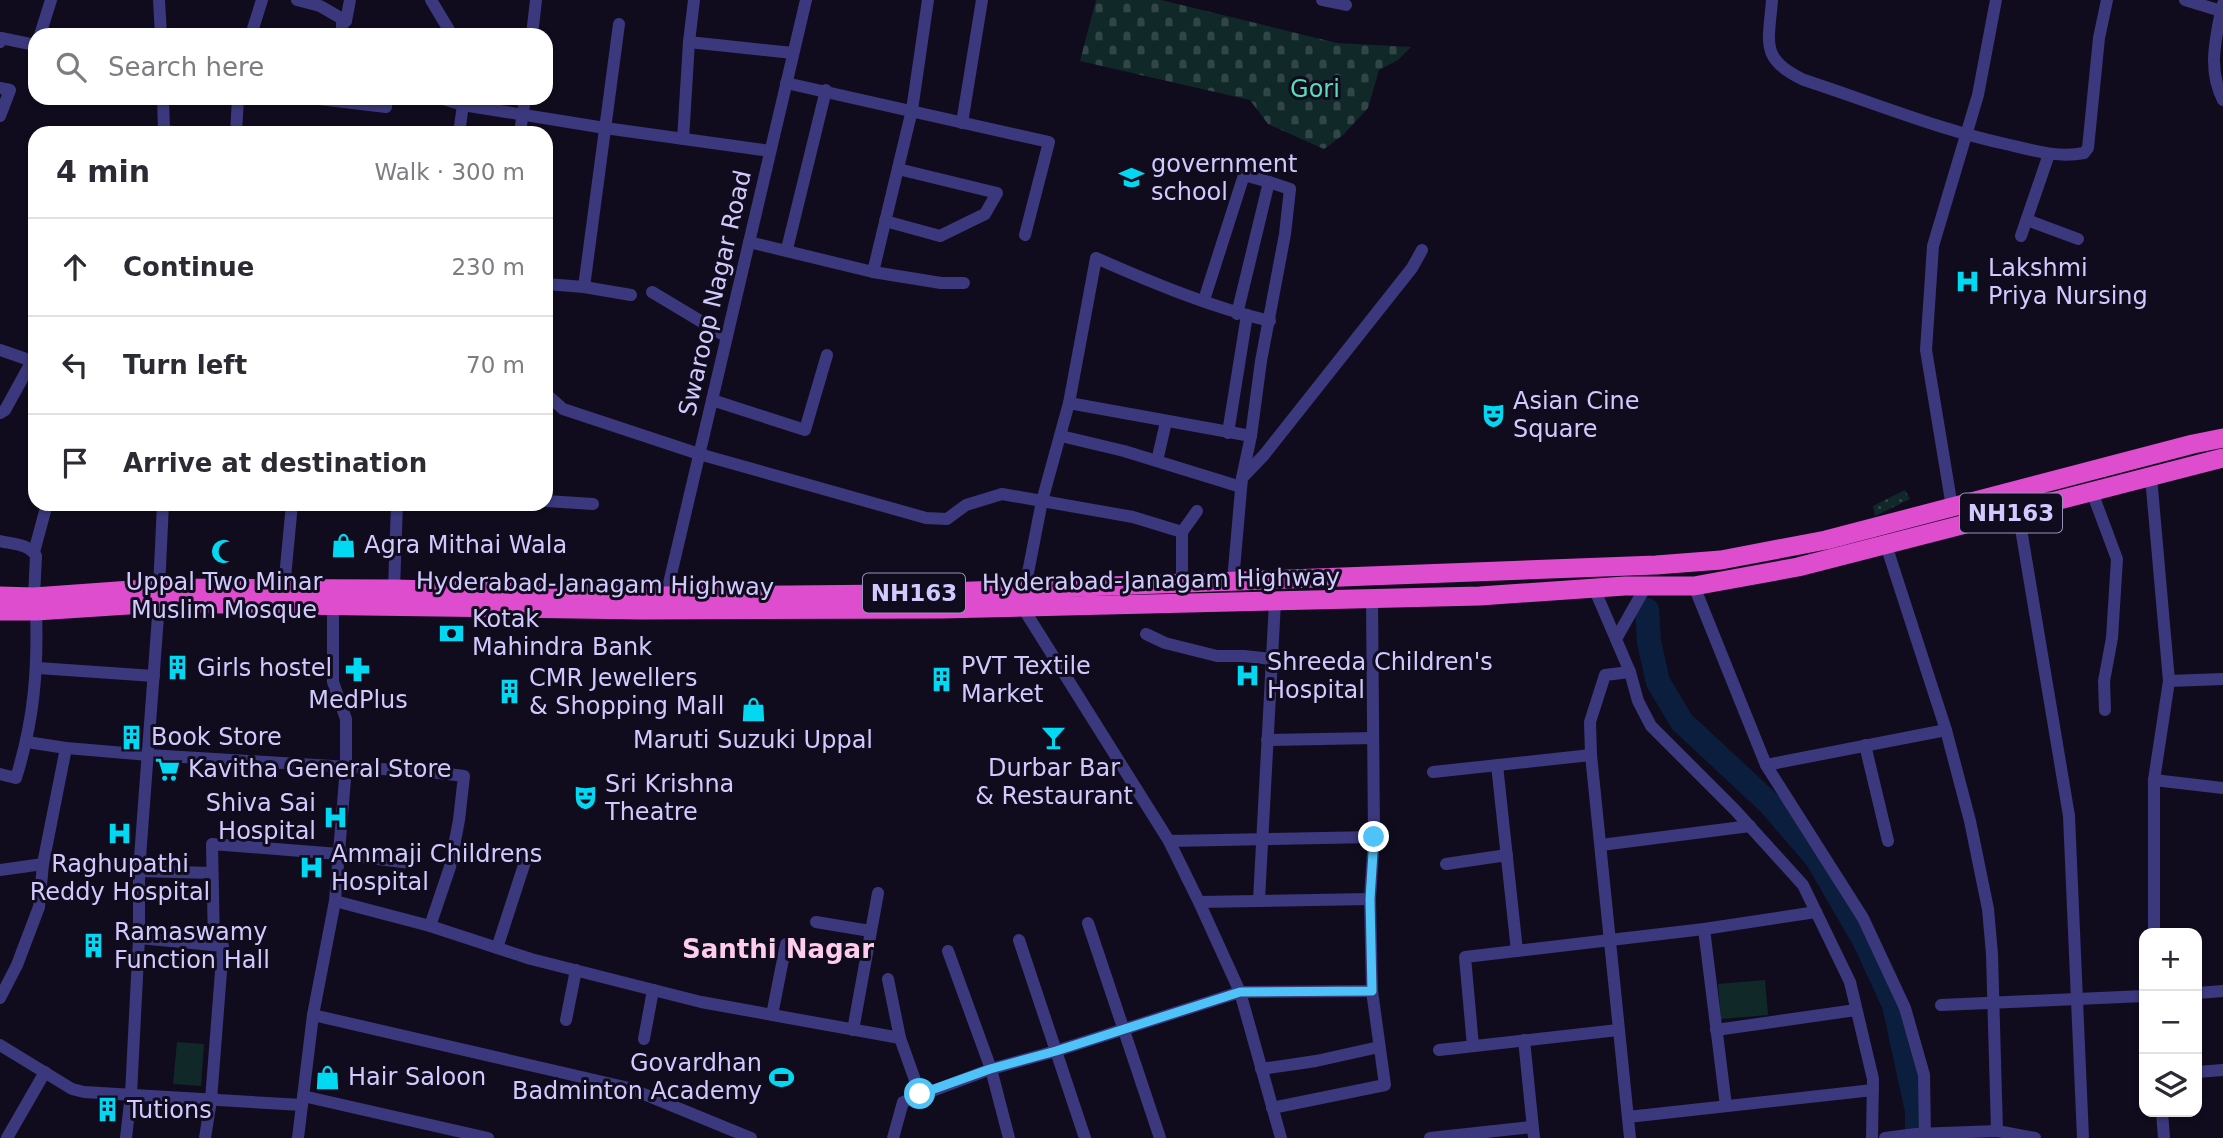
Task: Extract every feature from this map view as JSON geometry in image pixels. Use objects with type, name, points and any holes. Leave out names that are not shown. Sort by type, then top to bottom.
[{"type":"highway","name":"Hyderabad-Janagam Highway","points":[[0,611],[35,604],[285,588],[394,589],[476,599],[641,610],[1024,598],[1182,583],[1523,571],[1721,560],[1826,540],[2193,443],[2223,438]]},
{"type":"highway","name":"Hyderabad-Janagam Highway","points":[[159,596],[333,606],[476,599],[895,594],[1275,602],[1694,586],[1798,567],[2223,458]]},
{"type":"highway","name":"Hyderabad-Janagam Highway","points":[[0,596],[35,604]]},
{"type":"street","points":[[42,28],[51,0]]},
{"type":"street","points":[[159,0],[161,28]]},
{"type":"street","points":[[253,28],[262,0]]},
{"type":"street","points":[[296,0],[320,6],[345,21]]},
{"type":"street","points":[[342,28],[350,0]]},
{"type":"street","points":[[431,0],[448,28]]},
{"type":"street","points":[[533,28],[536,0]]},
{"type":"street","points":[[682,139],[694,0]]},
{"type":"street","name":"Swaroop Nagar Road","points":[[666,596],[806,0]]},
{"type":"street","points":[[873,272],[912,110],[928,0]]},
{"type":"street","points":[[962,123],[982,0]]},
{"type":"street","points":[[1322,0],[1346,5]]},
{"type":"street","points":[[1772,0],[1768,37],[1775,61],[1804,80],[1964,135],[2049,154],[2071,155],[2084,153],[2088,148],[2099,38],[2107,0]]},
{"type":"street","points":[[1952,507],[1926,350],[1933,246],[1980,85],[1996,0]]},
{"type":"street","points":[[2185,0],[2222,7],[2214,43],[2213,76],[2223,100]]},
{"type":"street","points":[[584,287],[619,24]]},
{"type":"street","points":[[0,42],[1,38],[28,44]]},
{"type":"street","points":[[689,42],[793,53]]},
{"type":"street","points":[[786,83],[1049,142],[1025,235]]},
{"type":"street","points":[[0,88],[10,90],[0,116]]},
{"type":"street","points":[[787,249],[826,90]]},
{"type":"street","points":[[163,105],[164,126]]},
{"type":"street","points":[[236,126],[238,105]]},
{"type":"street","points":[[370,105],[387,105]]},
{"type":"street","points":[[460,126],[462,105]]},
{"type":"street","points":[[481,105],[605,128],[770,151]]},
{"type":"street","points":[[521,126],[524,105]]},
{"type":"street","points":[[2021,236],[2049,154]]},
{"type":"street","points":[[885,221],[940,236],[985,214],[997,193],[898,169]]},
{"type":"street","points":[[1204,300],[1244,175],[1290,189],[1242,482],[1233,581]]},
{"type":"street","points":[[1228,433],[1242,315],[1269,182]]},
{"type":"street","points":[[2027,220],[2078,239]]},
{"type":"street","points":[[749,242],[787,249],[873,272],[964,283]]},
{"type":"street","points":[[1242,482],[1399,285],[1422,250]]},
{"type":"street","points":[[1270,321],[1242,315],[1156,285],[1097,258],[1069,403],[1042,500],[1024,598],[1169,841],[1199,902],[1240,992],[1280,1138]]},
{"type":"street","points":[[553,285],[584,287],[631,295]]},
{"type":"street","points":[[652,292],[727,337]]},
{"type":"street","points":[[0,350],[28,360]]},
{"type":"street","points":[[712,400],[805,430],[827,355]]},
{"type":"street","points":[[0,413],[5,410],[28,372]]},
{"type":"street","points":[[553,400],[563,409],[699,454],[926,518],[947,519],[966,505],[1002,494],[1133,517],[1182,532]]},
{"type":"street","points":[[1069,403],[1251,436]]},
{"type":"street","points":[[553,411],[563,409]]},
{"type":"street","points":[[1157,461],[1166,422]]},
{"type":"street","points":[[1061,436],[1242,482]]},
{"type":"street","points":[[2151,477],[2169,681],[2154,780],[2154,928]]},
{"type":"street","points":[[2092,492],[2117,559],[2112,638],[2104,681],[2105,710]]},
{"type":"street","points":[[553,501],[593,504]]},
{"type":"street","points":[[0,774],[16,778],[27,742],[38,668],[34,552],[45,511]]},
{"type":"street","points":[[125,1138],[131,1094],[139,938],[139,871],[149,755],[163,511]]},
{"type":"street","points":[[285,588],[291,511]]},
{"type":"street","points":[[394,589],[397,511]]},
{"type":"street","points":[[1182,583],[1182,532],[1197,511]]},
{"type":"street","points":[[2018,511],[2069,816],[2084,1138]]},
{"type":"street","points":[[0,541],[27,547],[34,552]]},
{"type":"street","points":[[1886,545],[1945,730],[1970,821],[1988,909],[1992,954],[1997,1130]]},
{"type":"street","points":[[1616,639],[1646,586]]},
{"type":"street","points":[[1694,586],[1766,765],[1863,919],[1905,1008],[1924,1075],[1925,1135]]},
{"type":"street","points":[[1594,588],[1630,672],[1638,701],[1651,726],[1750,826],[1803,885],[1850,982],[1873,1079],[1872,1138]]},
{"type":"street","points":[[1272,1108],[1385,1085],[1372,991],[1370,899],[1374,837],[1373,738],[1368,652],[1372,600]]},
{"type":"street","points":[[1259,900],[1272,659],[1276,644],[1275,602]]},
{"type":"street","points":[[298,1138],[313,1015],[335,901],[346,767],[346,719],[333,682],[333,606]]},
{"type":"street","points":[[1146,634],[1165,643],[1217,656],[1272,659]]},
{"type":"street","points":[[38,668],[154,676]]},
{"type":"street","points":[[1630,672],[1605,675],[1590,722],[1591,755],[1630,1138]]},
{"type":"street","points":[[2169,681],[2223,679]]},
{"type":"street","points":[[1766,765],[1945,730]]},
{"type":"street","points":[[1267,740],[1373,738]]},
{"type":"street","points":[[27,742],[149,755],[464,776],[450,867],[430,926]]},
{"type":"street","points":[[1865,746],[1888,841]]},
{"type":"street","points":[[0,998],[18,965],[39,907],[43,864],[66,748]]},
{"type":"street","points":[[1433,772],[1591,755]]},
{"type":"street","points":[[1497,765],[1517,951]]},
{"type":"street","points":[[2154,780],[2223,788]]},
{"type":"street","points":[[1601,845],[1750,826]]},
{"type":"street","points":[[1169,841],[1374,837]]},
{"type":"street","points":[[214,945],[212,844],[339,854],[411,863]]},
{"type":"street","points":[[1446,864],[1507,855]]},
{"type":"street","points":[[498,948],[525,862]]},
{"type":"street","points":[[0,870],[43,864]]},
{"type":"street","points":[[139,871],[212,873]]},
{"type":"street","points":[[853,1030],[878,893]]},
{"type":"street","points":[[1199,902],[1370,899]]},
{"type":"street","points":[[335,901],[653,990],[727,1007],[900,1038]]},
{"type":"street","points":[[1473,1046],[1465,957],[1704,929],[1816,912]]},
{"type":"street","points":[[816,922],[870,931]]},
{"type":"street","points":[[1088,923],[1160,1138]]},
{"type":"street","points":[[1704,929],[1726,1106]]},
{"type":"street","points":[[139,938],[223,946],[211,1100],[205,1138]]},
{"type":"street","points":[[1019,940],[1085,1138]]},
{"type":"street","points":[[772,1015],[786,944]]},
{"type":"street","points":[[948,951],[990,1069],[1009,1138]]},
{"type":"street","points":[[566,1020],[576,970]]},
{"type":"street","points":[[888,979],[900,1038],[920,1094]]},
{"type":"street","points":[[644,1039],[653,990]]},
{"type":"street","points":[[893,1138],[903,1102],[920,1094],[990,1069],[1056,1051],[1240,992],[1372,991]]},
{"type":"street","points":[[2202,993],[2223,991]]},
{"type":"street","points":[[1941,1005],[2139,996]]},
{"type":"street","points":[[1716,1030],[1856,1010]]},
{"type":"street","points":[[313,1015],[629,1088],[747,1137]]},
{"type":"street","points":[[1439,1050],[1618,1030]]},
{"type":"street","points":[[1430,1138],[1533,1133],[1524,1040]]},
{"type":"street","points":[[0,1045],[72,1088],[84,1092],[211,1100],[302,1101],[488,1138]]},
{"type":"street","points":[[1261,1069],[1315,1061],[1379,1046]]},
{"type":"street","points":[[2202,1072],[2223,1070]]},
{"type":"street","points":[[8,1138],[45,1072]]},
{"type":"street","points":[[1628,1117],[1872,1090]]},
{"type":"street","points":[[2162,1117],[2164,1138]]},
{"type":"street","points":[[1885,1138],[1997,1130],[2035,1138]]},
{"type":"green space","name":"Gori","points":[[1096,0],[1161,0],[1337,43],[1411,47],[1398,60],[1379,70],[1368,108],[1343,135],[1324,149],[1268,124],[1250,100],[1080,61]]},
{"type":"green space","points":[[1905,490],[1910,499],[1875,516],[1873,506]]},
{"type":"green space","points":[[1765,980],[1768,1015],[1721,1019],[1718,984]]},
{"type":"green space","points":[[177,1042],[204,1044],[201,1086],[173,1084]]},
{"type":"waterway","points":[[1647,610],[1649,642],[1658,682],[1682,722],[1770,804],[1817,859],[1864,940],[1894,1005],[1917,1111],[1917,1138]]},
{"type":"place","name":"government school","points":[[1131,178]]},
{"type":"place","name":"Lakshmi Priya Nursing","points":[[1968,282]]},
{"type":"place","name":"Asian Cine Square","points":[[1493,415]]},
{"type":"place","name":"Agra Mithai Wala","points":[[344,545]]},
{"type":"place","name":"Uppal Two Minar Muslim Mosque","points":[[224,551]]},
{"type":"place","name":"Kotak Mahindra Bank","points":[[452,633]]},
{"type":"place","name":"Girls hostel","points":[[177,668]]},
{"type":"place","name":"MedPlus","points":[[358,669]]},
{"type":"place","name":"Shreeda Children's Hospital","points":[[1247,676]]},
{"type":"place","name":"PVT Textile Market","points":[[941,680]]},
{"type":"place","name":"CMR Jewellers & Shopping Mall","points":[[509,692]]},
{"type":"place","name":"Maruti Suzuki Uppal","points":[[753,709]]},
{"type":"place","name":"Book Store","points":[[131,737]]},
{"type":"place","name":"Durbar Bar & Restaurant","points":[[1054,737]]},
{"type":"place","name":"Kavitha General Store","points":[[168,769]]},
{"type":"place","name":"Sri Krishna Theatre","points":[[585,798]]},
{"type":"place","name":"Shiva Sai Hospital","points":[[336,817]]},
{"type":"place","name":"Raghupathi Reddy Hospital","points":[[120,833]]},
{"type":"place","name":"Ammaji Childrens Hospital","points":[[311,868]]},
{"type":"place","name":"Ramaswamy Function Hall","points":[[94,946]]},
{"type":"place","name":"Hair Saloon","points":[[328,1077]]},
{"type":"place","name":"Govardhan Badminton Academy","points":[[782,1077]]},
{"type":"place","name":"Tutions","points":[[107,1110]]},
{"type":"district","name":"Santhi Nagar","points":[[778,949]]},
{"type":"route","points":[[920,1094],[990,1069],[1056,1051],[1240,992],[1372,991],[1370,899],[1374,837]]}]
